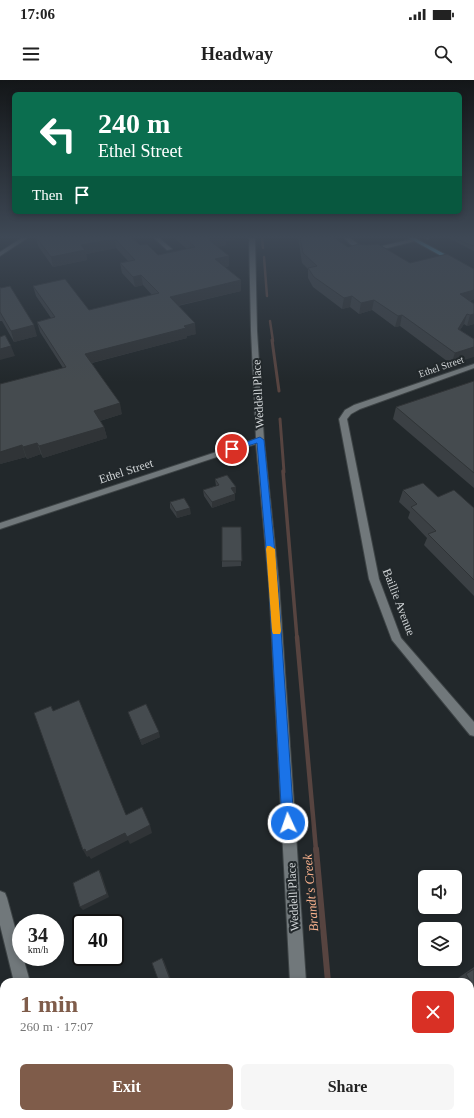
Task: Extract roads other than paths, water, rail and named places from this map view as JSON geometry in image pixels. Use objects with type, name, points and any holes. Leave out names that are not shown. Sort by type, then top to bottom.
[{"type":"street","name":"Weddell Place","points":[[253,285],[260,440],[274,584],[298,978]]},
{"type":"street","name":"Ethel Street","points":[[348,412],[357,407],[474,366]]},
{"type":"street","name":"Baillie Avenue","points":[[348,412],[343,419],[374,579],[397,640],[474,731]]},
{"type":"street","name":"Ethel Street","points":[[0,526],[260,440]]},
{"type":"street","points":[[0,898],[21,978]]},
{"type":"waterway","name":"Brandt's Creek","points":[[266,285],[267,296]]},
{"type":"waterway","name":"Brandt's Creek","points":[[270,321],[273,341]]},
{"type":"waterway","name":"Brandt's Creek","points":[[272,340],[279,391]]},
{"type":"waterway","name":"Brandt's Creek","points":[[280,419],[284,472]]},
{"type":"waterway","name":"Brandt's Creek","points":[[283,471],[297,638]]},
{"type":"waterway","name":"Brandt's Creek","points":[[297,637],[316,850]]},
{"type":"waterway","name":"Brandt's Creek","points":[[316,849],[328,978]]}]
